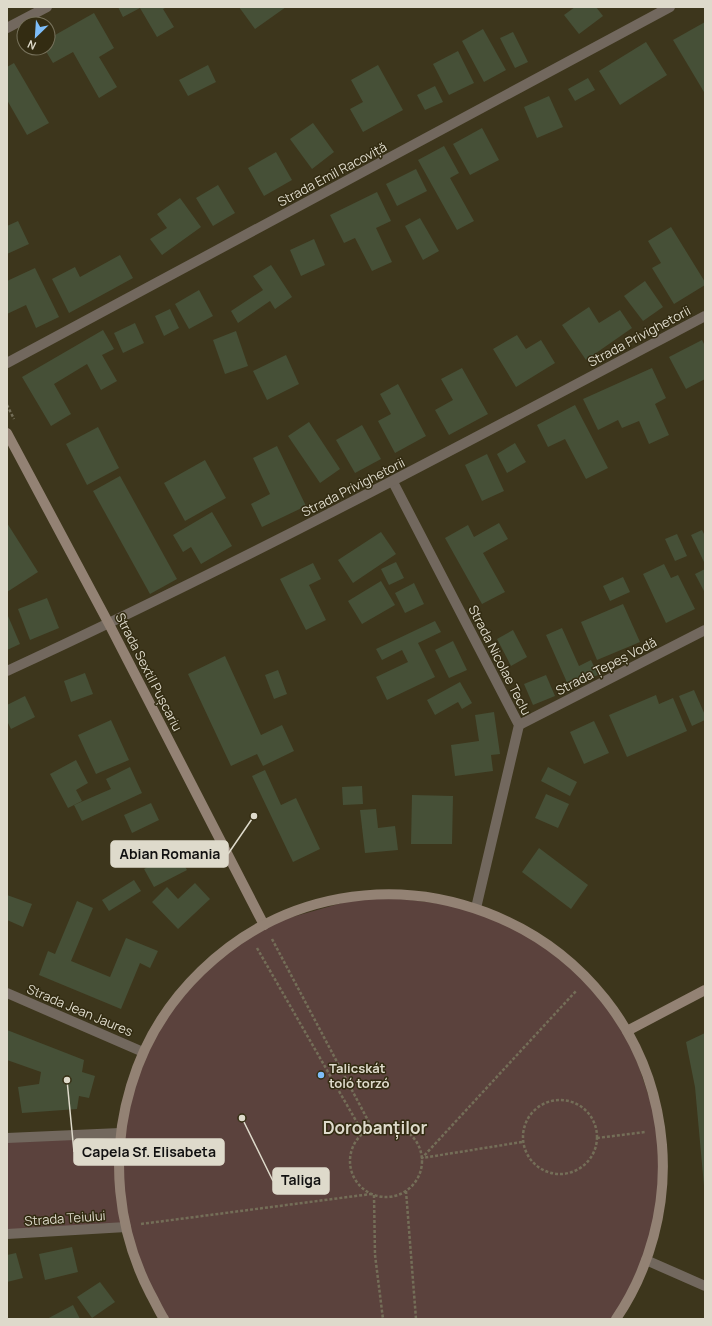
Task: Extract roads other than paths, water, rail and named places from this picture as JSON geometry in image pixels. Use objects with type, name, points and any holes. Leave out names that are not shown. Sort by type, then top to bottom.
[{"type":"street","points":[[7,28],[47,7]]},
{"type":"street","name":"Strada Emil Racoviță","points":[[7,363],[670,7]]},
{"type":"street","name":"Strada Privighetorii","points":[[7,671],[109,624],[393,482],[705,316]]},
{"type":"street","name":"Strada Sextil Pușcariu","points":[[7,433],[109,624],[264,925]]},
{"type":"street","name":"Strada Nicolae Teclu","points":[[393,482],[519,725],[476,908]]},
{"type":"street","name":"Strada Țepeș Vodă","points":[[519,725],[705,630]]},
{"type":"street","points":[[161,1318],[135,1259],[126,1226],[119,1170],[120,1133],[126,1103],[134,1076],[144,1052],[170,1006],[191,981],[212,960],[264,925],[298,910],[326,902],[370,895],[404,895],[440,899],[476,908],[507,920],[536,936],[562,955],[588,978],[608,1003],[627,1031],[642,1061],[653,1093],[660,1130],[663,1159],[662,1192],[657,1225],[646,1260],[634,1289],[616,1319]]},
{"type":"street","points":[[627,1031],[705,990]]},
{"type":"street","name":"Strada Jean Jaures","points":[[7,993],[144,1052]]},
{"type":"street","points":[[7,1138],[120,1133]]},
{"type":"street","name":"Strada Teiului","points":[[7,1234],[126,1226]]},
{"type":"street","points":[[646,1260],[705,1286]]},
{"type":"place","name":"Abian Romania","points":[[254,816]]},
{"type":"place","name":"Talicskát toló torzó","points":[[321,1075]]},
{"type":"place","name":"Capela Sf. Elisabeta","points":[[67,1080]]},
{"type":"place","name":"Taliga","points":[[242,1118]]},
{"type":"district","name":"Dorobanților","points":[[375,1128]]}]
